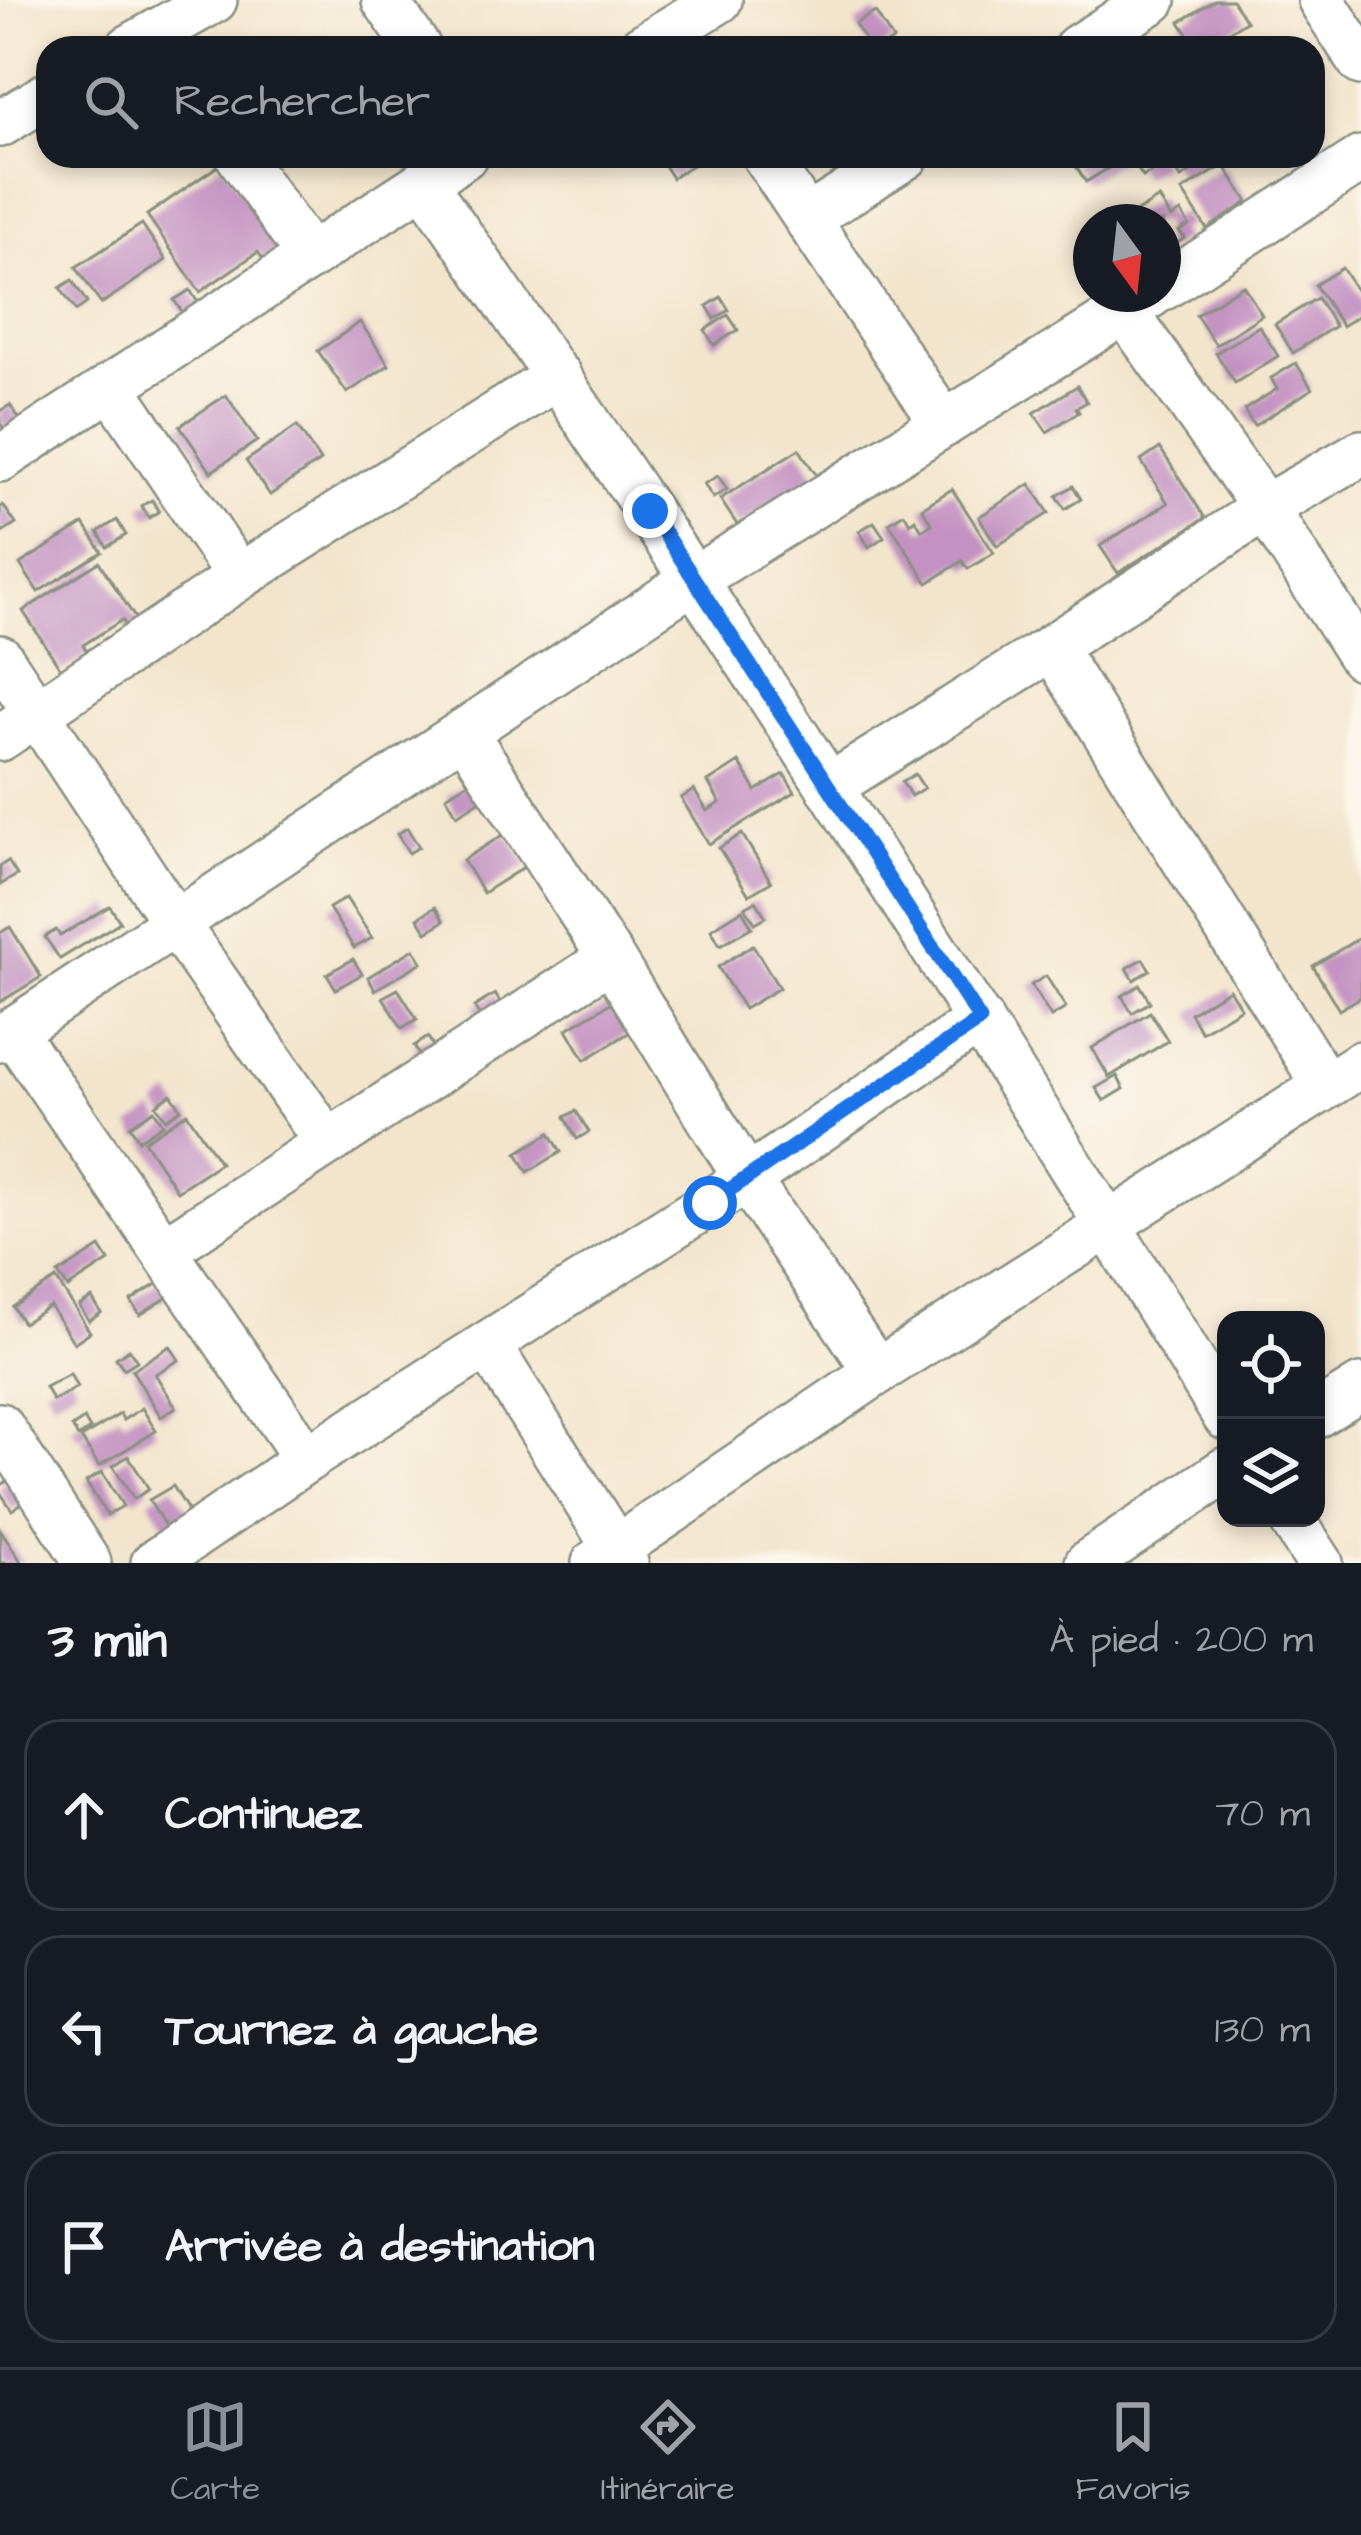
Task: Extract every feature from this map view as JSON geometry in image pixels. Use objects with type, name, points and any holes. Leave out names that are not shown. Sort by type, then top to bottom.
[{"type":"street","points":[[144,32],[214,0]]},
{"type":"street","points":[[385,0],[410,36]]},
{"type":"street","points":[[666,31],[719,0]]},
{"type":"street","points":[[1096,36],[1154,0]]},
{"type":"street","points":[[1321,0],[1361,62]]},
{"type":"street","points":[[0,124],[36,102]]},
{"type":"street","points":[[1181,275],[1361,158]]},
{"type":"street","points":[[247,168],[309,256]]},
{"type":"street","points":[[0,459],[445,168]]},
{"type":"street","points":[[773,168],[944,424]]},
{"type":"street","points":[[808,218],[887,168]]},
{"type":"street","points":[[423,182],[695,579],[980,1020],[1217,1402]]},
{"type":"street","points":[[307,1459],[164,1250],[7,1036],[695,579],[1124,312]]},
{"type":"street","points":[[1144,312],[1361,657]]},
{"type":"street","points":[[0,738],[239,577],[558,376]]},
{"type":"street","points":[[111,386],[239,577]]},
{"type":"street","points":[[829,787],[1264,508],[1361,453]]},
{"type":"street","points":[[488,1345],[612,1558],[877,1372],[1343,1074],[1052,647]]},
{"type":"street","points":[[0,658],[327,1142]]},
{"type":"street","points":[[464,732],[747,1179],[877,1372]]},
{"type":"street","points":[[164,1250],[611,958]]},
{"type":"street","points":[[154,1563],[307,1459],[747,1179],[980,1020]]},
{"type":"street","points":[[1325,1409],[1361,1388]]},
{"type":"street","points":[[0,1426],[88,1563]]},
{"type":"street","points":[[1088,1563],[1217,1476]]},
{"type":"street","points":[[1297,1527],[1320,1563]]},
{"type":"building","points":[[1215,0],[1232,0],[1246,21],[1222,36],[1189,36],[1180,22]]},
{"type":"building","points":[[875,12],[890,36],[862,36],[855,24]]},
{"type":"building","points":[[215,168],[226,168],[287,255],[269,268],[258,252],[200,292],[147,215]]},
{"type":"building","points":[[666,168],[688,168],[672,178]]},
{"type":"building","points":[[1077,168],[1109,168],[1086,182]]},
{"type":"building","points":[[1137,168],[1158,168],[1143,177]]},
{"type":"building","points":[[1175,168],[1197,168],[1181,178]]},
{"type":"building","points":[[1226,168],[1248,202],[1207,229],[1182,191]]},
{"type":"building","points":[[142,224],[166,260],[101,304],[76,267]]},
{"type":"building","points":[[1342,268],[1361,298],[1361,314],[1342,326],[1315,285]]},
{"type":"building","points":[[72,280],[87,303],[76,311],[60,288]]},
{"type":"building","points":[[1243,285],[1262,315],[1216,345],[1196,315]]},
{"type":"building","points":[[190,290],[204,312],[189,322],[174,300]]},
{"type":"building","points":[[721,297],[729,310],[715,319],[707,306]]},
{"type":"building","points":[[1317,298],[1335,326],[1293,353],[1275,324]]},
{"type":"building","points":[[728,315],[738,330],[714,345],[705,330]]},
{"type":"building","points":[[360,322],[389,365],[347,393],[318,351]]},
{"type":"building","points":[[1259,326],[1278,356],[1235,383],[1216,353]]},
{"type":"building","points":[[1296,363],[1312,389],[1254,426],[1244,410],[1277,389],[1271,378]]},
{"type":"building","points":[[1077,386],[1087,402],[1047,432],[1034,413]]},
{"type":"building","points":[[226,395],[257,441],[211,472],[180,426]]},
{"type":"building","points":[[10,405],[25,427],[10,438],[0,423],[0,411]]},
{"type":"building","points":[[297,426],[320,461],[270,495],[246,461]]},
{"type":"building","points":[[1160,448],[1205,518],[1118,573],[1100,546],[1168,503],[1141,461]]},
{"type":"building","points":[[799,449],[817,476],[738,526],[720,499]]},
{"type":"building","points":[[718,476],[727,489],[713,498],[704,484]]},
{"type":"building","points":[[1030,484],[1049,513],[997,546],[979,517]]},
{"type":"building","points":[[1073,486],[1081,499],[1065,509],[1057,496]]},
{"type":"building","points":[[952,489],[994,553],[968,569],[962,561],[928,583],[889,523],[904,513],[922,530],[932,524],[922,508]]},
{"type":"building","points":[[152,500],[159,511],[149,518],[141,506]]},
{"type":"building","points":[[0,507],[16,524],[0,534]]},
{"type":"building","points":[[117,520],[126,535],[107,547],[98,532]]},
{"type":"building","points":[[874,522],[884,537],[869,547],[859,531]]},
{"type":"building","points":[[84,524],[102,552],[38,592],[20,564]]},
{"type":"building","points":[[99,562],[139,624],[129,630],[122,620],[83,645],[89,654],[62,671],[23,611]]},
{"type":"building","points":[[739,762],[756,791],[784,774],[795,792],[709,844],[681,798],[694,790],[707,811],[720,803],[708,782]]},
{"type":"building","points":[[915,774],[924,788],[911,796],[902,782]]},
{"type":"building","points":[[470,781],[481,800],[457,815],[446,796]]},
{"type":"building","points":[[407,828],[419,847],[409,853],[397,834]]},
{"type":"building","points":[[506,833],[527,865],[483,893],[463,860]]},
{"type":"building","points":[[742,834],[771,882],[749,895],[719,848]]},
{"type":"building","points":[[8,861],[17,875],[0,885],[0,866]]},
{"type":"building","points":[[346,898],[372,938],[354,948],[329,908]]},
{"type":"building","points":[[756,901],[766,917],[755,923],[745,907]]},
{"type":"building","points":[[110,906],[120,922],[60,959],[45,937],[56,930],[60,936]]},
{"type":"building","points":[[435,907],[444,921],[427,932],[418,918]]},
{"type":"building","points":[[742,910],[752,927],[720,945],[711,929]]},
{"type":"building","points":[[10,927],[41,977],[0,1002],[0,933]]},
{"type":"building","points":[[1361,937],[1361,997],[1339,1010],[1313,966]]},
{"type":"building","points":[[753,945],[779,988],[744,1009],[718,967]]},
{"type":"building","points":[[414,949],[422,962],[375,990],[368,977]]},
{"type":"building","points":[[353,959],[362,974],[336,989],[327,974]]},
{"type":"building","points":[[1143,959],[1150,970],[1134,980],[1127,968]]},
{"type":"building","points":[[1046,976],[1066,1008],[1051,1017],[1031,985]]},
{"type":"building","points":[[1140,985],[1150,1002],[1132,1013],[1122,996]]},
{"type":"building","points":[[398,989],[417,1019],[402,1028],[383,997]]},
{"type":"building","points":[[1229,989],[1241,1008],[1201,1032],[1190,1013]]},
{"type":"building","points":[[495,994],[505,1010],[484,1023],[474,1007]]},
{"type":"building","points":[[617,999],[635,1029],[585,1060],[567,1029]]},
{"type":"building","points":[[1150,1012],[1168,1041],[1109,1077],[1092,1048]]},
{"type":"building","points":[[428,1037],[437,1053],[423,1061],[414,1046]]},
{"type":"building","points":[[1117,1076],[1124,1089],[1104,1101],[1096,1088]]},
{"type":"building","points":[[171,1094],[181,1109],[166,1119],[156,1105]]},
{"type":"building","points":[[154,1110],[163,1124],[139,1140],[130,1126]]},
{"type":"building","points":[[576,1111],[589,1132],[577,1139],[565,1117]]},
{"type":"building","points":[[187,1113],[220,1163],[177,1191],[144,1141]]},
{"type":"building","points":[[550,1133],[561,1152],[528,1172],[517,1153]]},
{"type":"building","points":[[100,1247],[109,1261],[68,1288],[58,1274]]},
{"type":"building","points":[[167,1277],[177,1291],[140,1315],[131,1301]]},
{"type":"building","points":[[56,1279],[90,1332],[74,1343],[50,1306],[23,1323],[13,1307]]},
{"type":"building","points":[[92,1298],[101,1313],[89,1321],[79,1306]]},
{"type":"building","points":[[170,1346],[179,1360],[155,1374],[176,1407],[161,1417],[132,1370]]},
{"type":"building","points":[[129,1349],[137,1361],[124,1369],[116,1358]]},
{"type":"building","points":[[70,1374],[77,1387],[53,1401],[45,1387]]},
{"type":"building","points":[[142,1408],[156,1431],[99,1466],[81,1438],[120,1414],[123,1420]]},
{"type":"building","points":[[84,1419],[90,1429],[78,1437],[72,1427]]},
{"type":"building","points":[[128,1456],[149,1489],[134,1499],[113,1466]]},
{"type":"building","points":[[102,1472],[123,1506],[107,1515],[86,1482]]},
{"type":"building","points":[[15,1476],[29,1498],[12,1510],[0,1486]]},
{"type":"building","points":[[173,1486],[189,1512],[174,1540],[149,1500]]},
{"type":"building","points":[[0,1529],[22,1563],[0,1563]]},
{"type":"route","points":[[650,511],[980,1020],[710,1203]]}]
